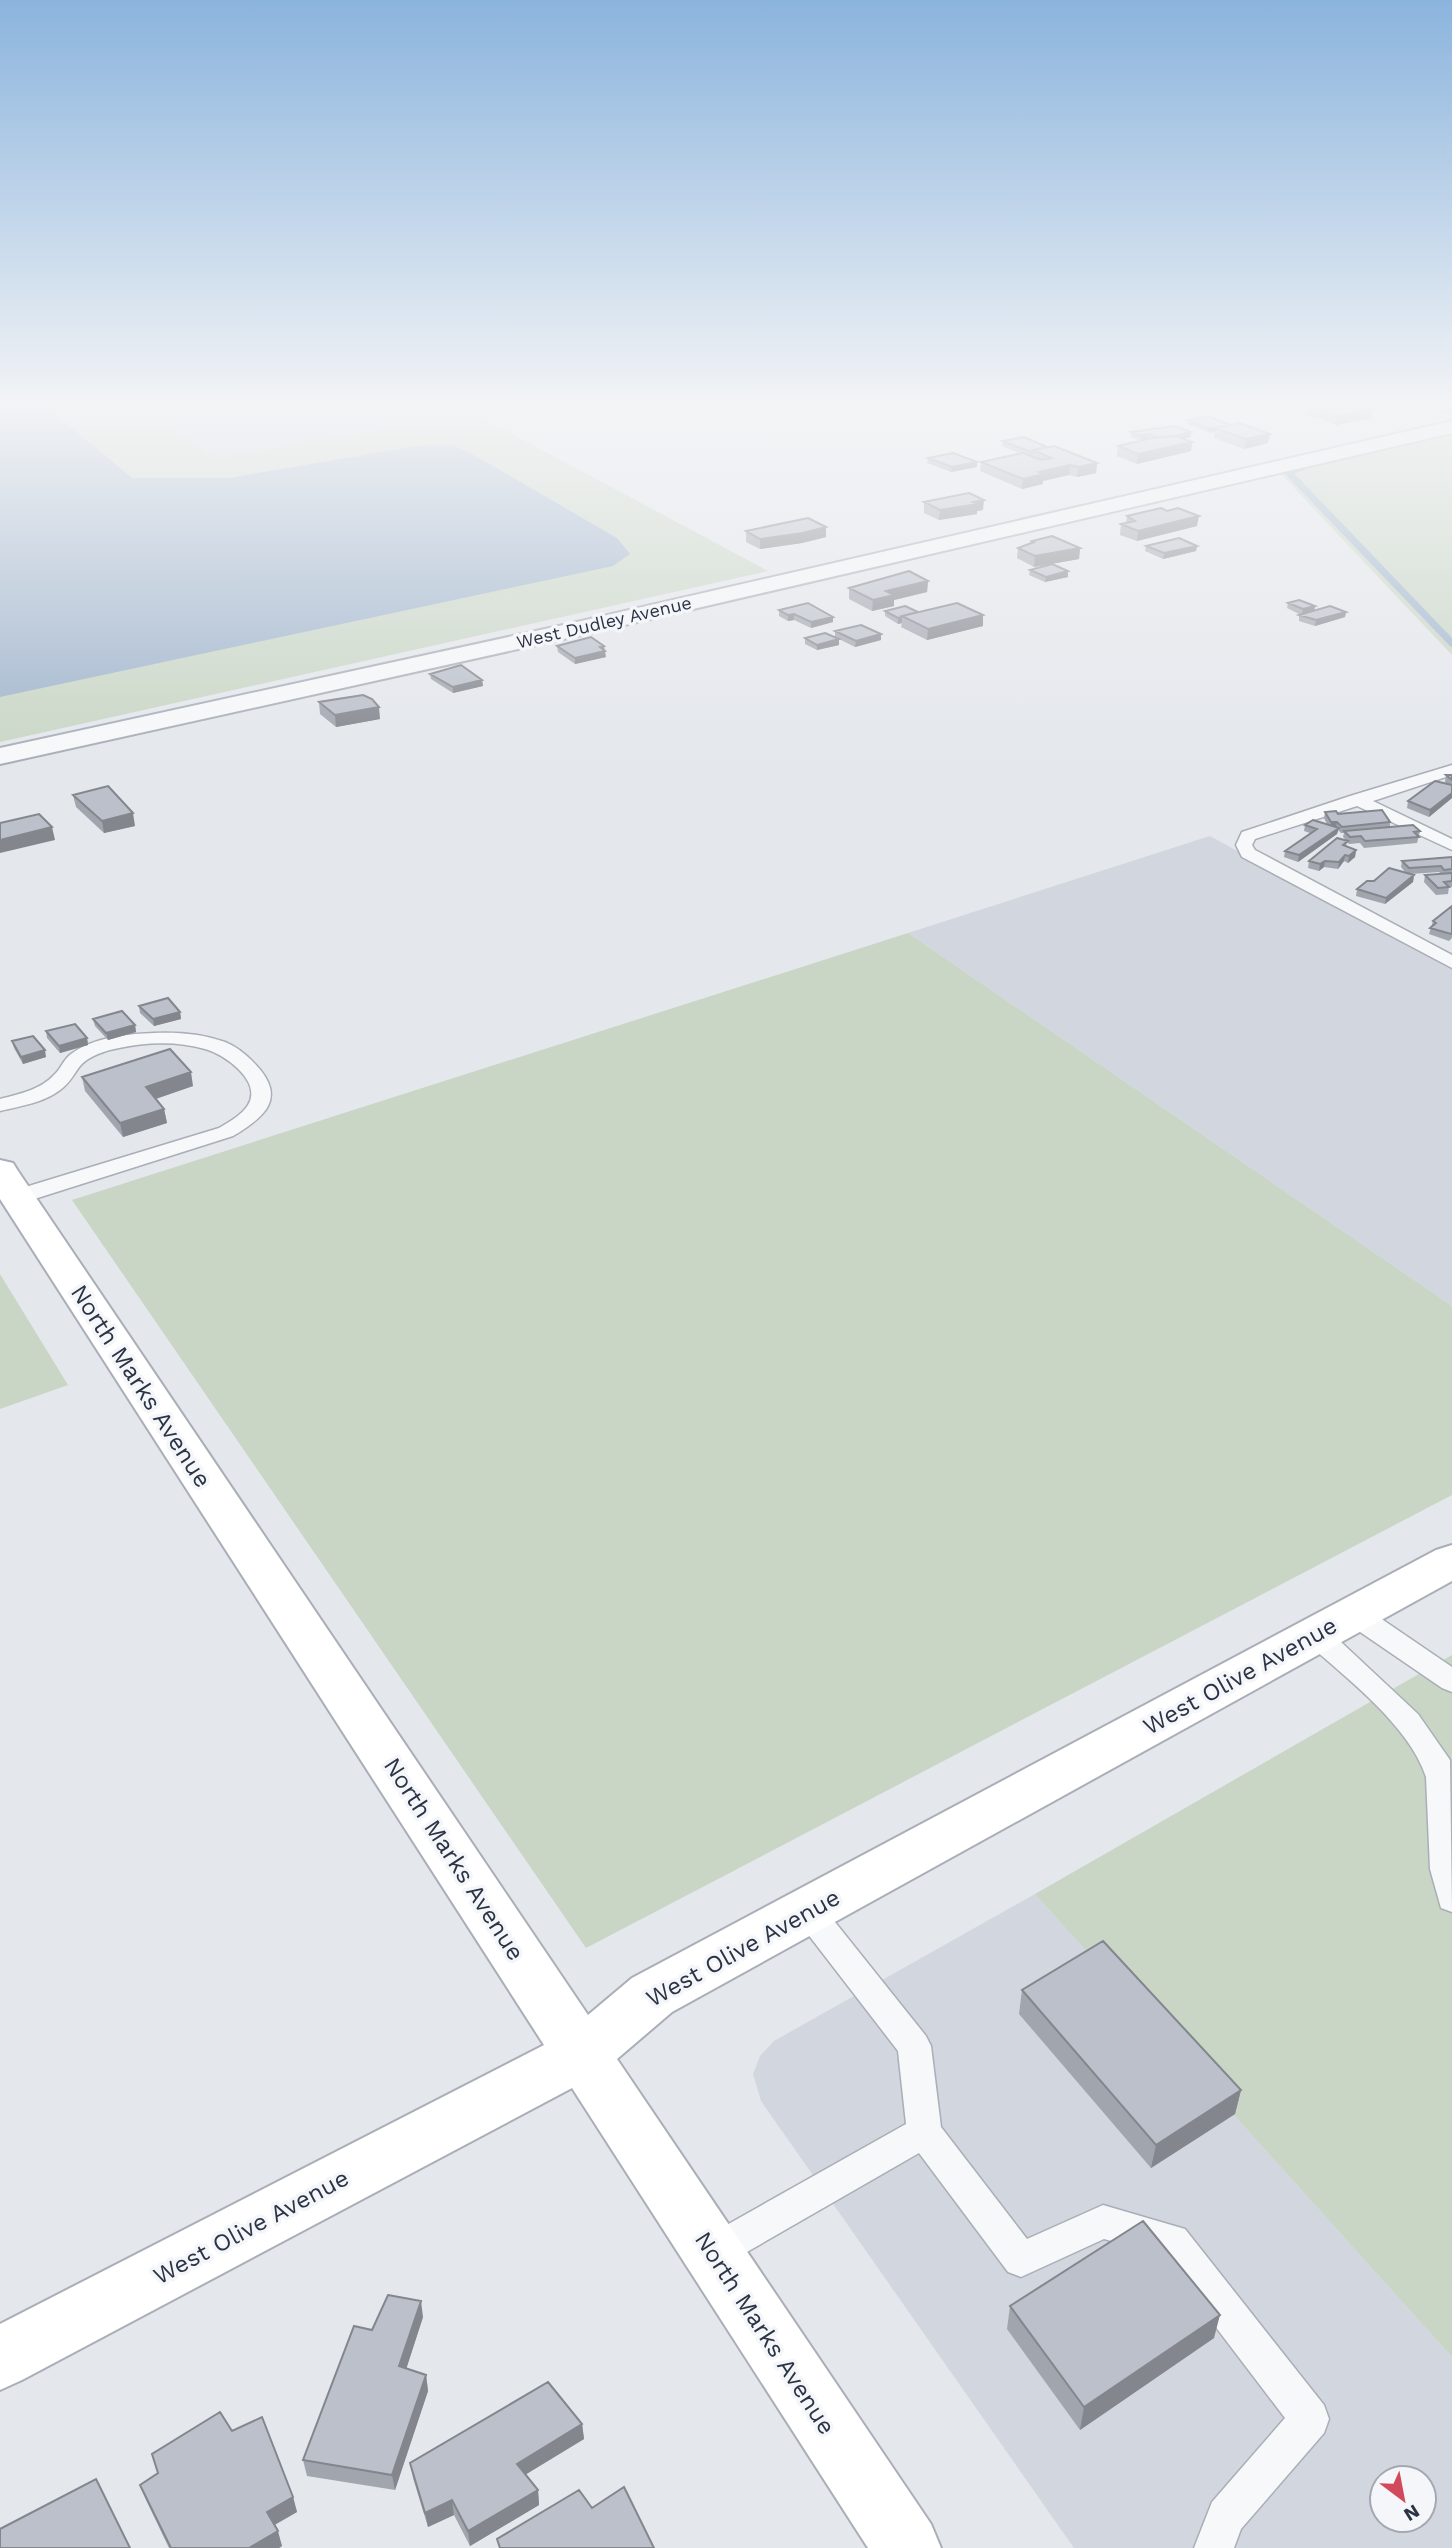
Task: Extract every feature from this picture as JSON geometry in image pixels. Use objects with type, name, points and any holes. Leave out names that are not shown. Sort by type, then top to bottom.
[{"type":"main road","name":"North Marks Avenue","points":[[9,1184],[906,2548]]},
{"type":"main road","name":"West Olive Avenue","points":[[0,2358],[582,2054],[652,1995],[1452,1561]]},
{"type":"street","name":"West Dudley Avenue","points":[[0,756],[590,626],[1019,527]]},
{"type":"lane","points":[[1451,961],[1248,853],[1244,845],[1248,836],[1452,770]]},
{"type":"lane","points":[[1356,799],[1452,845]]},
{"type":"lane","points":[[0,1105],[44,1093],[65,1076],[73,1061],[92,1051],[118,1042],[154,1040],[188,1039],[214,1045],[232,1053],[257,1076],[264,1092],[260,1105],[246,1121],[226,1132],[9,1184]]},
{"type":"lane","points":[[1335,1624],[1452,1681]]},
{"type":"lane","points":[[1335,1624],[1418,1730],[1441,1774],[1444,1875],[1452,1899]]},
{"type":"lane","points":[[808,1911],[914,2046],[924,2132],[1021,2260],[1103,2222],[1172,2241],[1310,2419],[1226,2516],[1214,2548]]},
{"type":"lane","points":[[713,2252],[924,2132]]},
{"type":"shaded area","points":[[1210,836],[1452,969],[1452,1306],[908,933]]},
{"type":"shaded area","points":[[1035,1894],[1452,2357],[1452,2548],[1074,2548],[761,2101],[753,2074],[760,2056],[774,2041]]},
{"type":"green space","points":[[0,527],[686,527],[768,571],[0,742]]},
{"type":"green space","points":[[1331,527],[1452,527],[1452,655]]},
{"type":"green space","points":[[908,933],[1452,1306],[1452,1495],[586,1948],[72,1200]]},
{"type":"green space","points":[[0,1274],[68,1385],[0,1409]]},
{"type":"green space","points":[[1452,1655],[1452,2357],[1035,1894]]},
{"type":"water","points":[[0,527],[598,527],[617,538],[630,554],[613,566],[0,697]]},
{"type":"building","points":[[766,527],[826,527],[760,539],[746,531]]},
{"type":"building","points":[[1128,527],[1155,527],[1138,531]]},
{"type":"building","points":[[1052,536],[1080,548],[1035,556],[1018,548],[1034,542],[1032,541]]},
{"type":"building","points":[[1179,538],[1197,546],[1164,553],[1146,546]]},
{"type":"building","points":[[1052,564],[1068,571],[1046,577],[1030,570]]},
{"type":"building","points":[[909,571],[928,581],[886,591],[894,595],[873,600],[849,588]]},
{"type":"building","points":[[1299,600],[1315,606],[1303,609],[1288,603]]},
{"type":"building","points":[[808,603],[833,617],[811,622],[779,610]]},
{"type":"building","points":[[957,603],[983,615],[928,629],[902,616]]},
{"type":"building","points":[[905,606],[918,612],[898,618],[885,611]]},
{"type":"building","points":[[1330,606],[1346,612],[1316,620],[1299,615]]},
{"type":"building","points":[[861,625],[881,634],[856,641],[835,631]]},
{"type":"building","points":[[825,633],[839,639],[817,645],[805,638]]},
{"type":"building","points":[[591,637],[604,646],[600,647],[605,651],[575,658],[557,646]]},
{"type":"building","points":[[461,665],[482,680],[453,687],[430,674]]},
{"type":"building","points":[[363,695],[372,699],[379,707],[335,715],[319,702]]},
{"type":"building","points":[[1435,781],[1452,785],[1452,793],[1430,810],[1408,801]]},
{"type":"building","points":[[108,786],[133,813],[102,821],[73,795]]},
{"type":"building","points":[[1382,810],[1390,822],[1342,827],[1337,822],[1331,822],[1325,812],[1336,811],[1338,814]]},
{"type":"building","points":[[39,814],[52,827],[0,840],[0,823]]},
{"type":"building","points":[[1313,820],[1339,828],[1299,855],[1285,851],[1317,829],[1305,825]]},
{"type":"building","points":[[1413,825],[1420,831],[1414,832],[1419,837],[1365,841],[1361,836],[1350,837],[1344,831]]},
{"type":"building","points":[[1337,838],[1348,841],[1343,845],[1356,850],[1349,856],[1345,855],[1339,862],[1325,861],[1320,864],[1309,861]]},
{"type":"building","points":[[1452,857],[1452,869],[1444,870],[1441,866],[1409,868],[1402,861]]},
{"type":"building","points":[[1389,868],[1414,875],[1386,898],[1357,889],[1367,881],[1374,881]]},
{"type":"building","points":[[1452,873],[1452,881],[1444,882],[1449,887],[1438,888],[1425,875]]},
{"type":"building","points":[[1452,906],[1451,934],[1430,928],[1436,923],[1433,921]]},
{"type":"building","points":[[168,998],[180,1012],[153,1019],[139,1006]]},
{"type":"building","points":[[122,1011],[135,1025],[106,1033],[93,1019]]},
{"type":"building","points":[[75,1024],[87,1038],[59,1046],[46,1031]]},
{"type":"building","points":[[33,1036],[45,1050],[21,1057],[12,1041]]},
{"type":"building","points":[[170,1049],[191,1072],[146,1087],[164,1109],[120,1123],[82,1077]]},
{"type":"building","points":[[1103,1941],[1241,2090],[1156,2145],[1022,1990]]},
{"type":"building","points":[[1143,2221],[1220,2315],[1084,2407],[1010,2306]]},
{"type":"building","points":[[388,2295],[421,2301],[399,2366],[426,2375],[392,2475],[303,2460],[354,2326],[372,2330]]},
{"type":"building","points":[[548,2382],[582,2424],[517,2464],[538,2490],[468,2531],[452,2500],[425,2513],[410,2463]]},
{"type":"building","points":[[220,2412],[232,2431],[262,2417],[293,2497],[267,2512],[278,2531],[249,2548],[171,2548],[140,2485],[158,2473],[152,2454]]},
{"type":"building","points":[[96,2479],[130,2548],[0,2548],[0,2529]]},
{"type":"building","points":[[624,2487],[654,2548],[500,2548],[497,2539],[579,2490],[592,2508]]},
{"type":"waterway","points":[[1341,527],[1452,643]]}]
